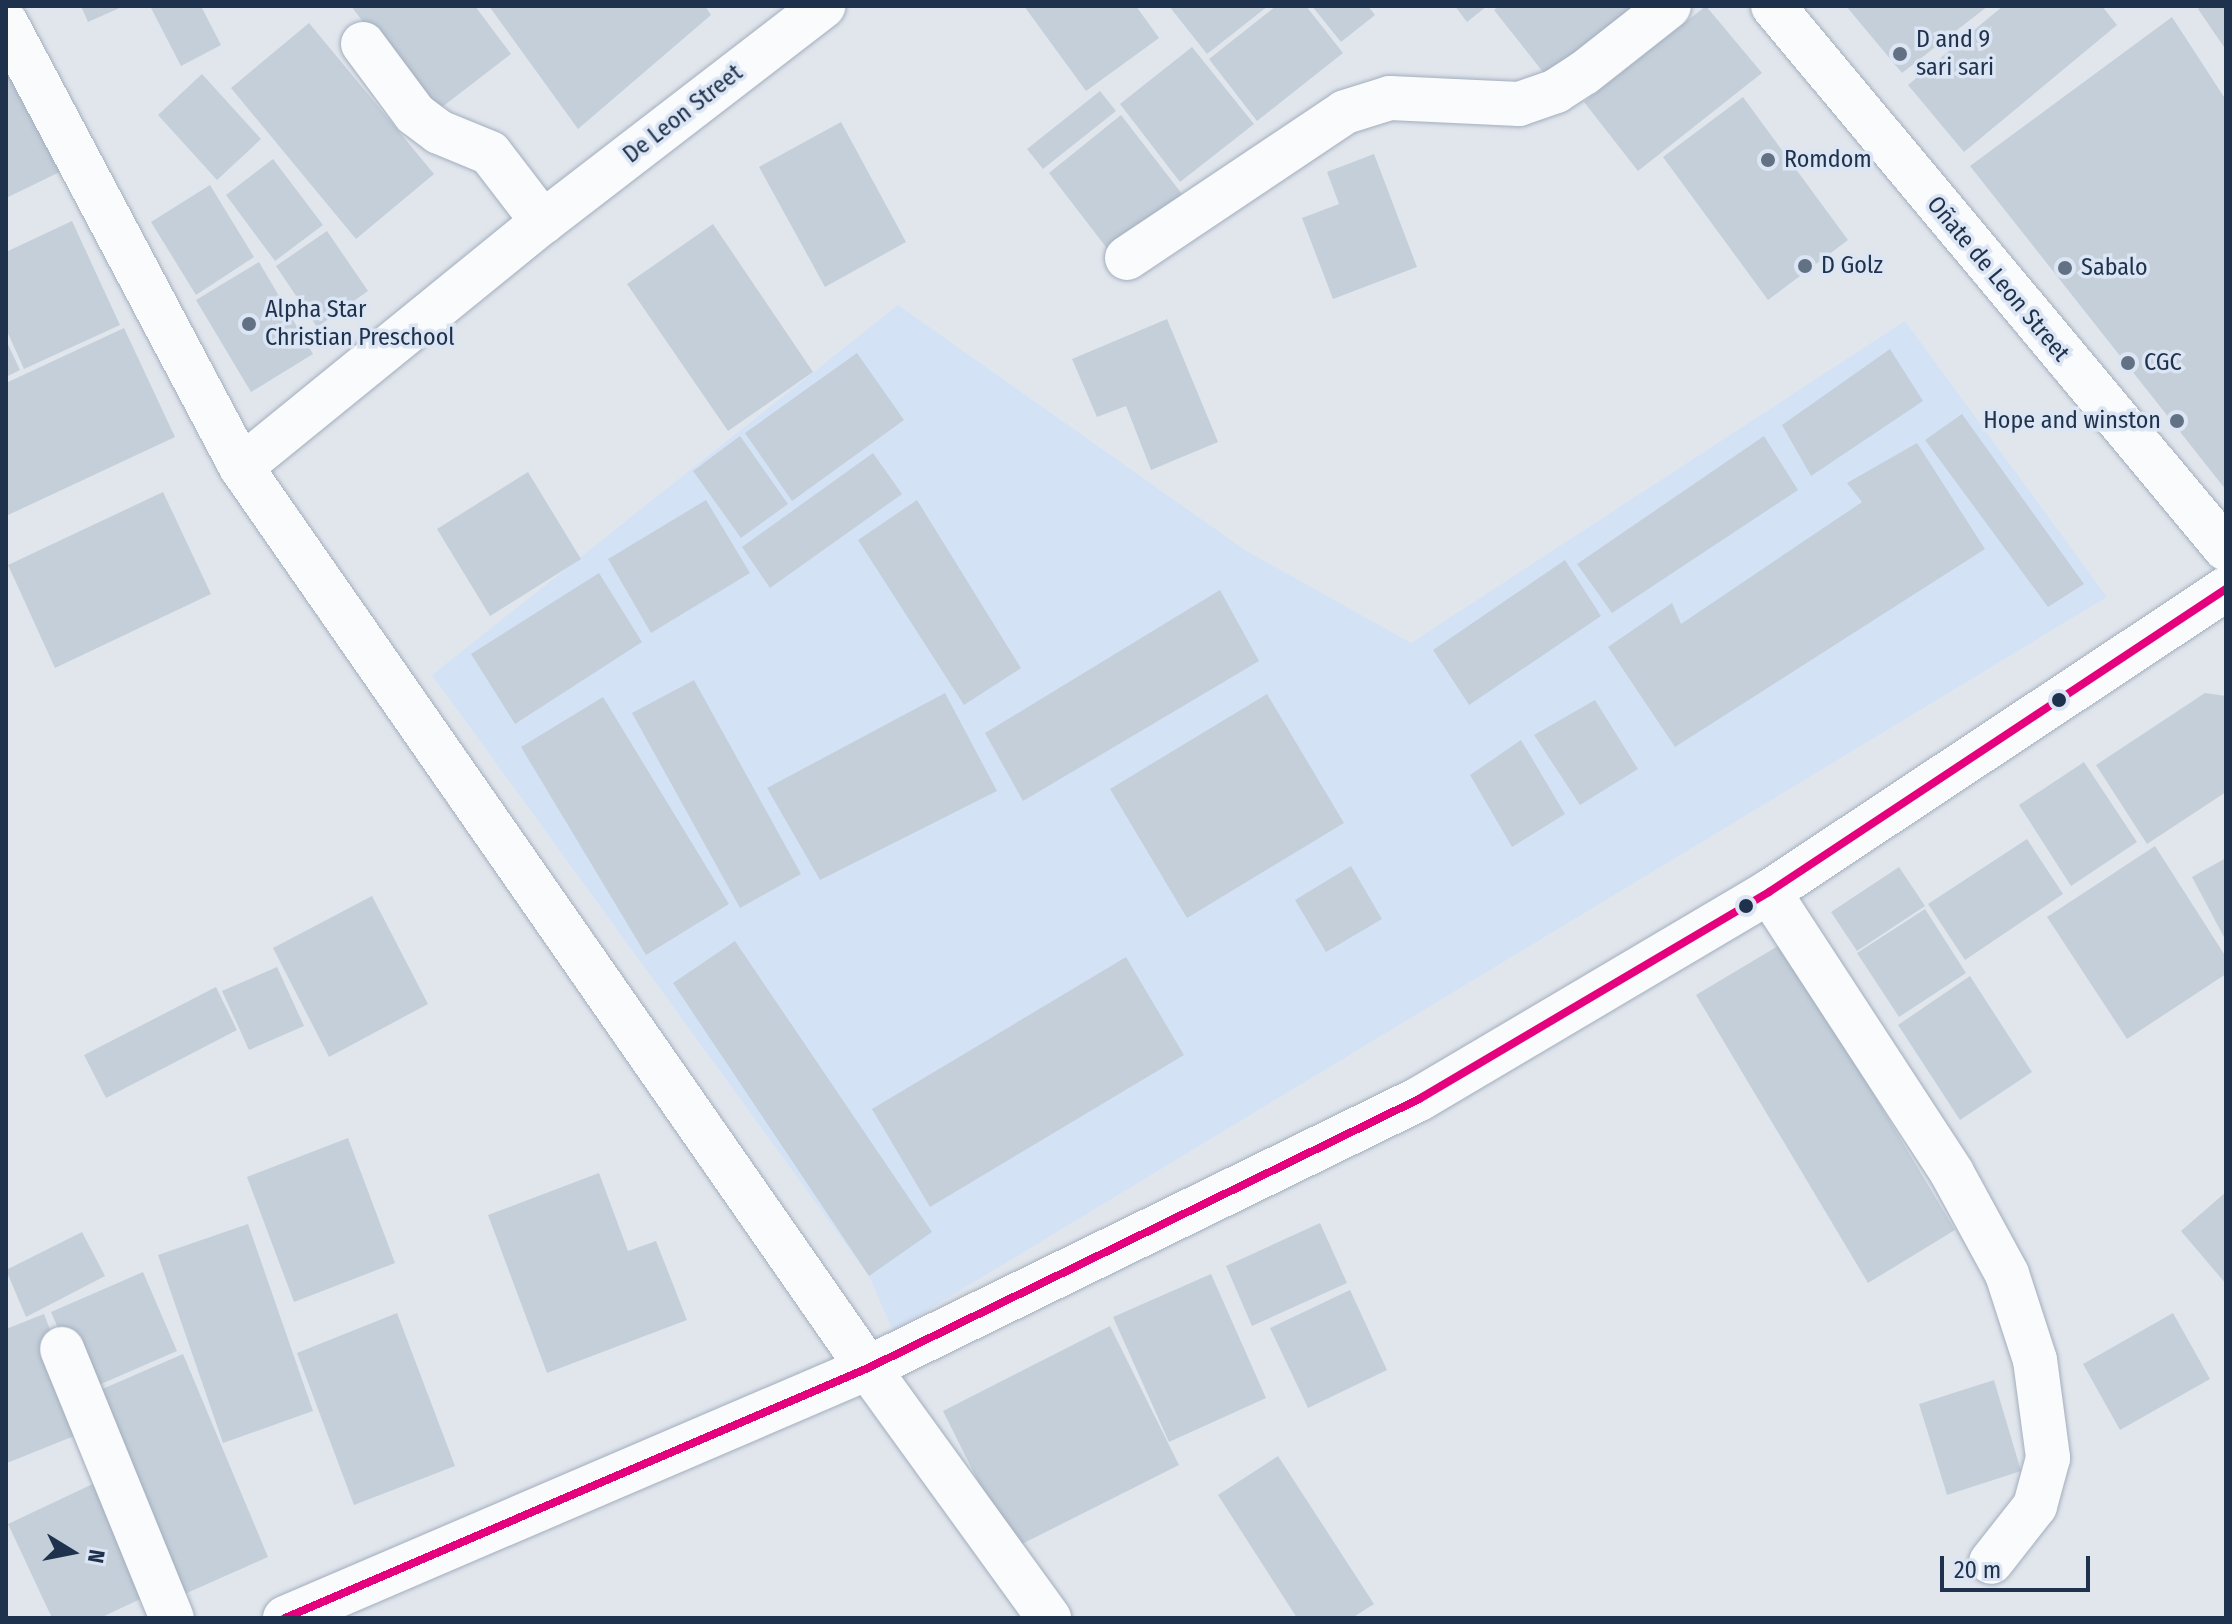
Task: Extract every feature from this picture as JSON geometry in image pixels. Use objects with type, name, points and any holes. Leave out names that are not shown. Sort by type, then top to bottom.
[{"type":"street","name":"De Leon Street","points":[[241,467],[543,222],[823,6]]},
{"type":"street","points":[[1127,258],[1345,112],[1390,98],[1519,104],[1574,79],[1669,6]]},
{"type":"street","name":"Oñate de Leon Street","points":[[1773,6],[2226,549]]},
{"type":"street","points":[[6,23],[241,467],[868,1368],[1049,1618]]},
{"type":"street","points":[[363,44],[415,114],[439,132],[490,153],[543,222]]},
{"type":"street","points":[[285,1618],[868,1368],[1419,1099],[1769,892],[2226,589]]},
{"type":"street","points":[[1769,892],[1952,1173],[2007,1274],[2035,1360],[2048,1458],[2035,1506],[1991,1562]]},
{"type":"street","points":[[62,1349],[172,1618]]},
{"type":"shaded area","points":[[898,305],[1245,550],[1411,643],[1905,321],[2107,597],[893,1331],[869,1276],[432,675]]},
{"type":"building","points":[[81,6],[124,6],[88,22]]},
{"type":"building","points":[[150,6],[201,6],[221,45],[181,66]]},
{"type":"building","points":[[351,6],[475,6],[511,54],[433,114]]},
{"type":"building","points":[[489,6],[705,6],[711,15],[578,129]]},
{"type":"building","points":[[1024,6],[1136,6],[1159,38],[1086,91]]},
{"type":"building","points":[[1169,6],[1268,6],[1207,54]]},
{"type":"building","points":[[1276,6],[1306,6],[1343,53],[1257,121],[1209,59]]},
{"type":"building","points":[[1312,6],[1368,6],[1375,15],[1341,42]]},
{"type":"building","points":[[1455,6],[1487,6],[1467,22]]},
{"type":"building","points":[[1499,6],[1635,6],[1547,77],[1494,10]]},
{"type":"building","points":[[1706,6],[1762,73],[1638,171],[1584,102]]},
{"type":"building","points":[[1846,6],[1988,6],[1902,73]]},
{"type":"building","points":[[2003,6],[2102,6],[2117,25],[1964,152],[1908,85]]},
{"type":"building","points":[[2202,6],[2226,6],[2226,50],[2198,9]]},
{"type":"building","points":[[2172,17],[2226,100],[2226,490],[1970,166]]},
{"type":"building","points":[[309,23],[434,174],[356,239],[231,88]]},
{"type":"building","points":[[1192,47],[1254,124],[1180,182],[1120,104]]},
{"type":"building","points":[[6,66],[64,170],[6,198]]},
{"type":"building","points":[[202,74],[261,139],[217,180],[158,115]]},
{"type":"building","points":[[1100,91],[1116,111],[1043,169],[1027,149]]},
{"type":"building","points":[[1743,97],[1848,240],[1768,300],[1663,157]]},
{"type":"building","points":[[1121,115],[1182,194],[1109,251],[1049,173]]},
{"type":"building","points":[[841,122],[906,242],[825,287],[759,167]]},
{"type":"building","points":[[1374,154],[1417,267],[1333,299],[1302,218],[1339,204],[1327,172]]},
{"type":"building","points":[[273,159],[323,225],[275,261],[226,195]]},
{"type":"building","points":[[210,185],[254,257],[196,295],[151,222]]},
{"type":"building","points":[[72,221],[120,325],[24,369],[6,329],[6,252]]},
{"type":"building","points":[[713,224],[813,372],[728,431],[627,284]]},
{"type":"building","points":[[327,231],[368,291],[317,327],[276,266]]},
{"type":"building","points":[[259,262],[313,354],[251,392],[196,300]]},
{"type":"building","points":[[1167,319],[1218,442],[1151,470],[1126,406],[1097,417],[1072,359]]},
{"type":"building","points":[[124,328],[175,437],[6,516],[6,383]]},
{"type":"building","points":[[6,340],[20,370],[6,377]]},
{"type":"building","points":[[1890,349],[1923,401],[1811,476],[1782,425]]},
{"type":"building","points":[[857,353],[904,420],[792,501],[745,433]]},
{"type":"building","points":[[1962,414],[2084,584],[2048,607],[1925,440]]},
{"type":"building","points":[[740,436],[788,504],[741,538],[693,471]]},
{"type":"building","points":[[1764,436],[1798,490],[1612,613],[1577,564]]},
{"type":"building","points":[[1917,443],[1985,549],[1675,747],[1608,647],[1672,603],[1681,624],[1862,502],[1847,483]]},
{"type":"building","points":[[873,453],[902,494],[770,588],[742,547]]},
{"type":"building","points":[[528,472],[581,559],[490,616],[437,529]]},
{"type":"building","points":[[163,492],[211,594],[55,668],[8,565]]},
{"type":"building","points":[[706,500],[750,573],[651,633],[608,559]]},
{"type":"building","points":[[917,500],[1021,668],[964,705],[858,540]]},
{"type":"building","points":[[1565,560],[1601,616],[1469,705],[1433,650]]},
{"type":"building","points":[[599,573],[642,642],[515,724],[471,654]]},
{"type":"building","points":[[1220,590],[1259,661],[1023,801],[985,733]]},
{"type":"building","points":[[694,680],[801,874],[740,908],[632,713]]},
{"type":"building","points":[[945,693],[997,791],[820,880],[767,788]]},
{"type":"building","points":[[2205,693],[2226,696],[2226,792],[2147,844],[2096,765]]},
{"type":"building","points":[[1267,694],[1344,823],[1187,918],[1110,789]]},
{"type":"building","points":[[603,697],[729,904],[646,955],[521,747]]},
{"type":"building","points":[[1595,700],[1638,769],[1580,805],[1534,735]]},
{"type":"building","points":[[1521,740],[1565,814],[1512,847],[1470,775]]},
{"type":"building","points":[[2084,762],[2137,842],[2071,886],[2019,805]]},
{"type":"building","points":[[2027,839],[2063,894],[1965,960],[1928,904]]},
{"type":"building","points":[[2155,846],[2226,957],[2226,974],[2127,1039],[2047,917]]},
{"type":"building","points":[[2226,858],[2226,941],[2192,877]]},
{"type":"building","points":[[1351,866],[1382,919],[1326,952],[1295,900]]},
{"type":"building","points":[[1899,867],[1925,906],[1857,951],[1831,912]]},
{"type":"building","points":[[372,896],[428,1004],[329,1057],[273,948]]},
{"type":"building","points":[[1925,909],[1966,973],[1899,1017],[1857,953]]},
{"type":"building","points":[[735,941],[932,1232],[869,1276],[673,983]]},
{"type":"building","points":[[1783,943],[1955,1230],[1868,1283],[1696,995]]},
{"type":"building","points":[[1126,957],[1184,1055],[930,1207],[872,1109]]},
{"type":"building","points":[[277,967],[304,1026],[249,1050],[222,991]]},
{"type":"building","points":[[1970,976],[2032,1072],[1960,1120],[1898,1025]]},
{"type":"building","points":[[216,987],[237,1030],[106,1098],[84,1055]]},
{"type":"building","points":[[348,1138],[395,1263],[294,1302],[247,1177]]},
{"type":"building","points":[[599,1173],[628,1251],[656,1241],[687,1320],[547,1373],[488,1215]]},
{"type":"building","points":[[2226,1192],[2226,1284],[2181,1231]]},
{"type":"building","points":[[1320,1223],[1347,1283],[1252,1326],[1226,1266]]},
{"type":"building","points":[[248,1224],[313,1411],[223,1443],[158,1255]]},
{"type":"building","points":[[82,1232],[105,1276],[26,1317],[6,1270]]},
{"type":"building","points":[[143,1272],[177,1351],[85,1391],[51,1312]]},
{"type":"building","points":[[1211,1274],[1266,1398],[1169,1442],[1113,1317]]},
{"type":"building","points":[[1350,1290],[1387,1370],[1308,1408],[1270,1328]]},
{"type":"building","points":[[397,1313],[455,1466],[354,1505],[297,1353]]},
{"type":"building","points":[[2173,1313],[2210,1379],[2120,1430],[2083,1364]]},
{"type":"building","points":[[44,1314],[89,1430],[7,1463],[6,1329]]},
{"type":"building","points":[[1110,1326],[1179,1465],[1012,1549],[943,1411]]},
{"type":"building","points":[[183,1354],[268,1557],[178,1597],[91,1394]]},
{"type":"building","points":[[1994,1380],[2021,1471],[1947,1495],[1919,1404]]},
{"type":"building","points":[[1278,1456],[1374,1604],[1352,1618],[1297,1618],[1218,1495]]},
{"type":"building","points":[[99,1481],[151,1594],[100,1618],[52,1618],[8,1524]]},
{"type":"transit line","points":[[285,1618],[868,1368],[1419,1099],[1769,892],[2226,589]]},
{"type":"place","name":"D and 9 sari sari","points":[[1900,54]]},
{"type":"place","name":"Romdom","points":[[1768,160]]},
{"type":"place","name":"D Golz","points":[[1805,266]]},
{"type":"place","name":"Sabalo","points":[[2065,268]]},
{"type":"place","name":"Alpha Star Christian Preschool","points":[[249,324]]},
{"type":"place","name":"CGC","points":[[2128,363]]},
{"type":"place","name":"Hope and winston","points":[[2177,421]]}]
